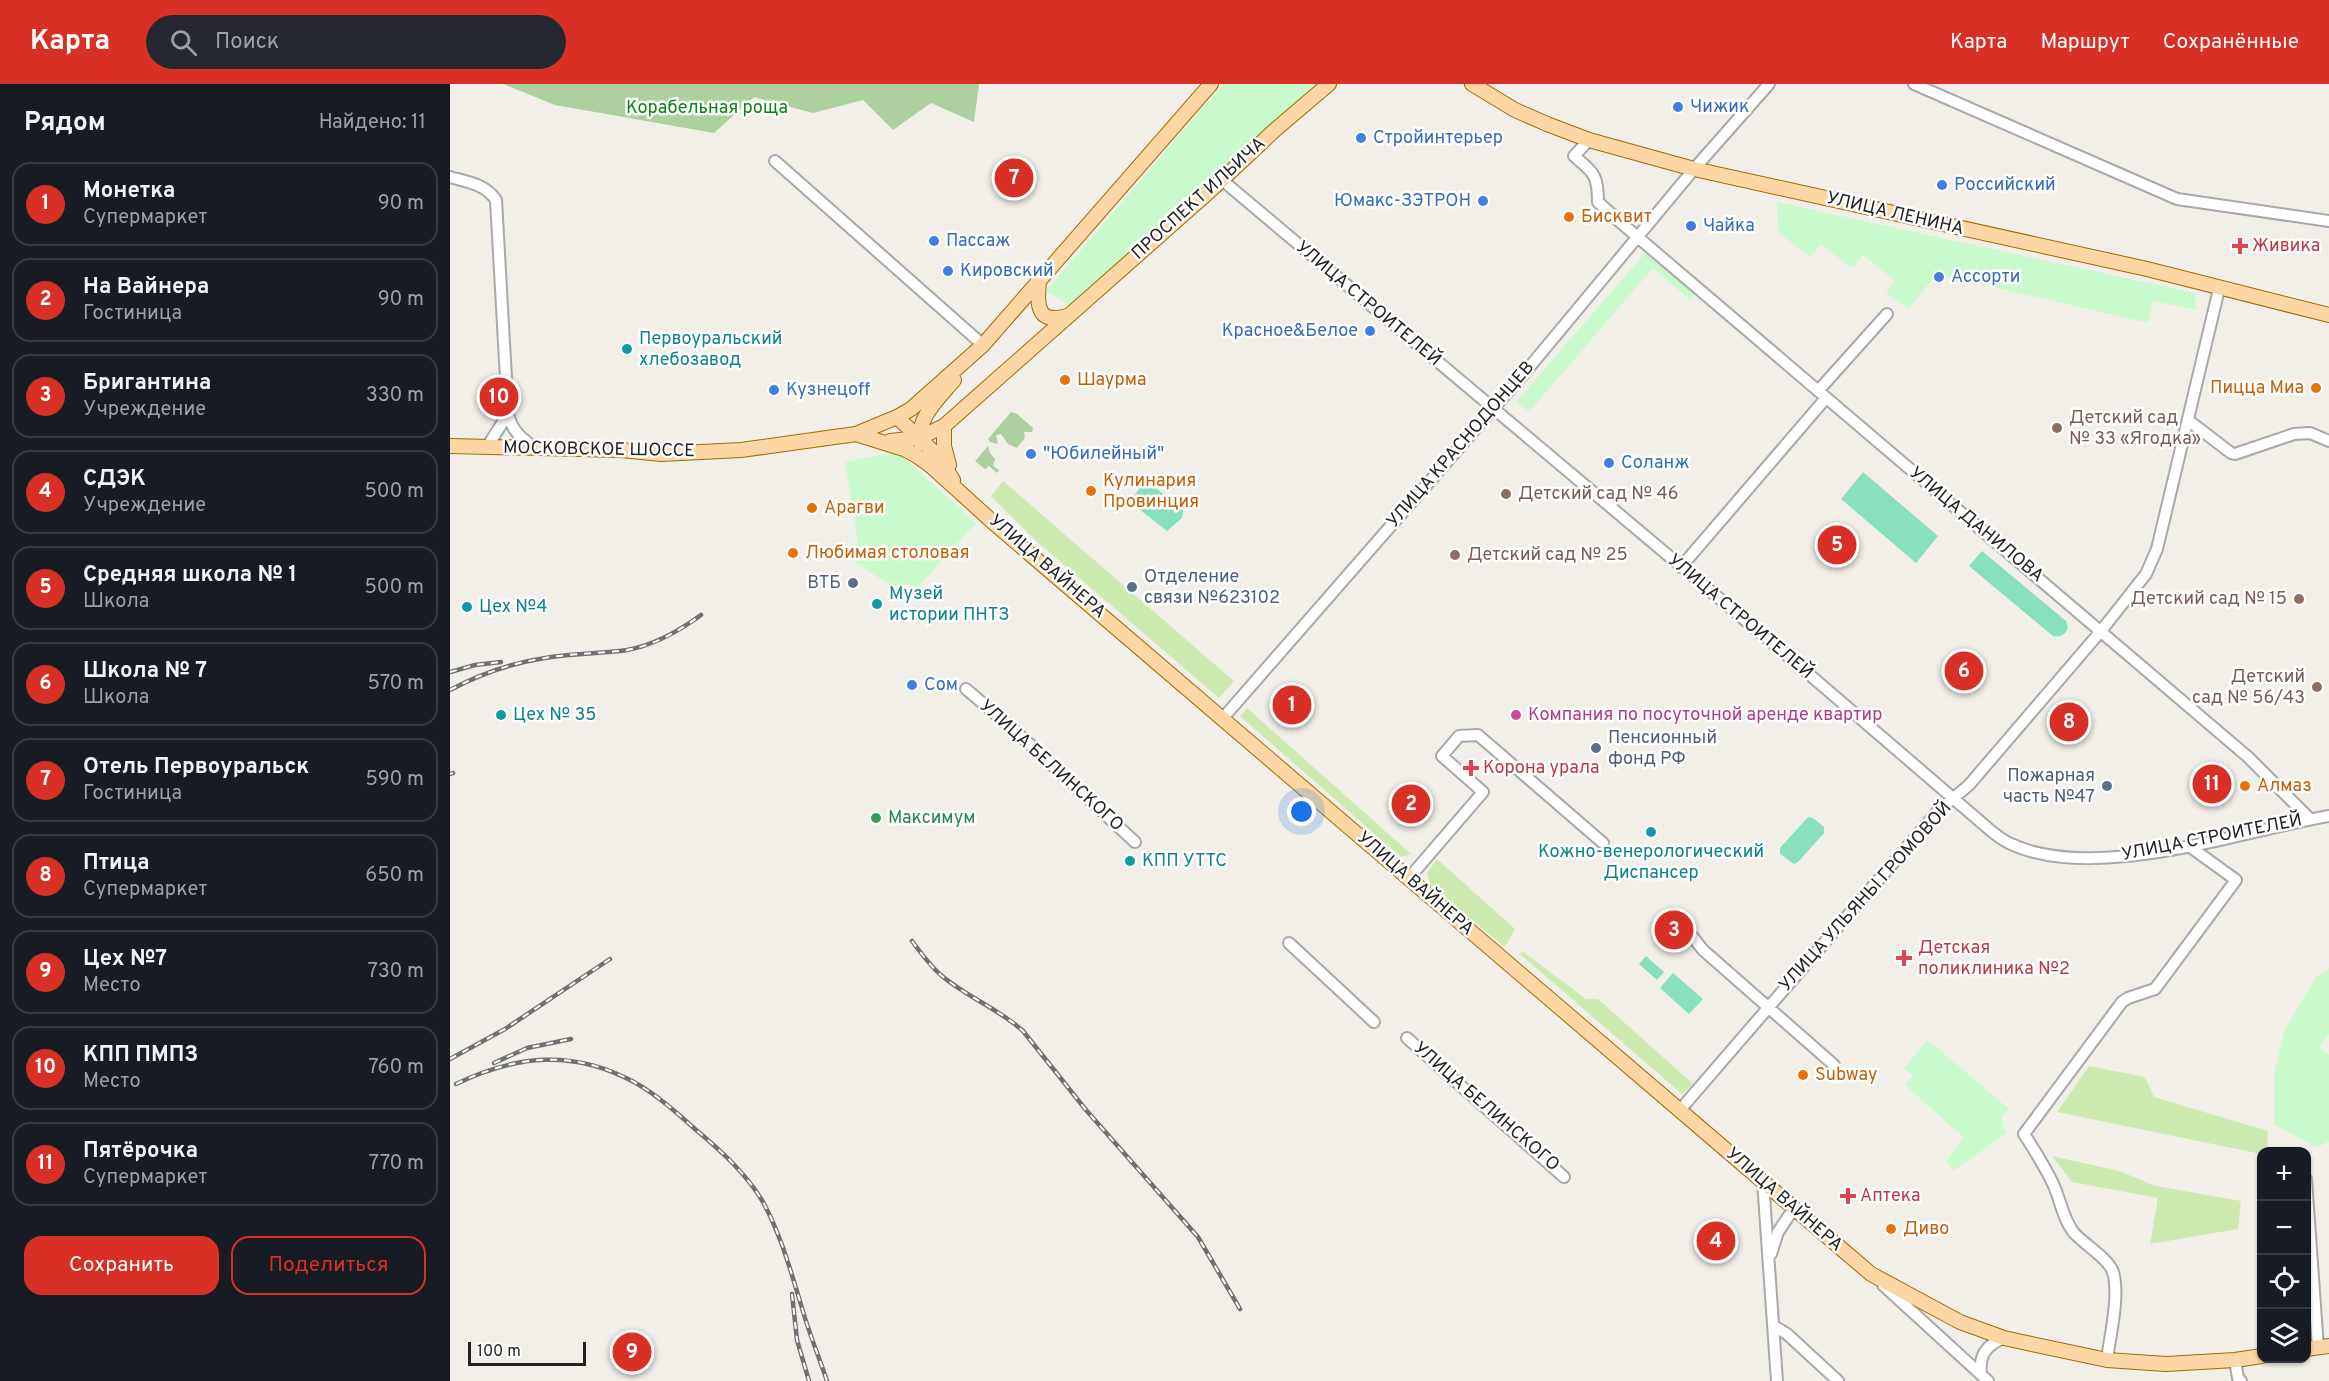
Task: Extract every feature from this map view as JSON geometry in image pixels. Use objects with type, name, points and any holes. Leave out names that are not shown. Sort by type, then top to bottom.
[{"type":"main road","points":[[931,466],[923,453],[920,438],[924,417],[979,349],[1211,84]]},
{"type":"main road","name":"ПРОСПЕКТ ИЛЬИЧА","points":[[856,435],[894,442],[920,438],[944,426],[1329,84]]},
{"type":"main road","name":"УЛИЦА ЛЕНИНА","points":[[1472,84],[1515,110],[1589,140],[1694,169],[2147,269],[2329,315]]},
{"type":"main road","points":[[1039,282],[1036,301],[1040,312],[1048,318],[1070,315]]},
{"type":"main road","points":[[856,435],[911,409],[979,349]]},
{"type":"main road","name":"УЛИЦА ВАЙНЕРА","points":[[897,417],[938,456],[957,486]]},
{"type":"main road","points":[[944,426],[944,446],[957,486]]},
{"type":"main road","name":"УЛИЦА ВАЙНЕРА","points":[[856,435],[904,449],[957,486],[1223,718],[1871,1274],[1960,1322],[2004,1338],[2107,1359],[2166,1364],[2257,1357]]},
{"type":"main road","name":"МОСКОВСКОЕ ШОССЕ","points":[[450,446],[621,450],[661,454],[741,450],[856,435]]},
{"type":"street","name":"УЛИЦА КРАСНОДОНЦЕВ","points":[[1223,718],[1492,409],[1694,169],[1769,84]]},
{"type":"street","points":[[1914,84],[2177,200],[2329,220]]},
{"type":"street","name":"УЛИЦА ДАНИЛОВА","points":[[1589,140],[1574,156],[1590,170],[1598,182],[1598,202],[2248,757],[2310,819]]},
{"type":"street","points":[[774,161],[979,349]]},
{"type":"street","points":[[450,177],[479,185],[490,191],[496,200],[507,414],[511,425],[520,437],[535,448]]},
{"type":"street","name":"УЛИЦА СТРОИТЕЛЕЙ","points":[[1222,180],[1953,799],[2009,843],[2052,854],[2086,858],[2127,857],[2329,816]]},
{"type":"street","name":"УЛИЦА УЛЬЯНЫ ГРОМОВОЙ","points":[[1680,1110],[1938,811],[1969,785],[2101,631],[2146,574],[2153,561],[2219,289]]},
{"type":"street","points":[[1681,567],[1887,314]]},
{"type":"street","points":[[487,447],[507,414]]},
{"type":"street","points":[[2188,420],[2235,454],[2294,434],[2310,433],[2329,441]]},
{"type":"street","name":"УЛИЦА БЕЛИНСКОГО","points":[[966,690],[1012,728],[1135,842]]},
{"type":"street","points":[[1409,878],[1483,792],[1442,756],[1459,736],[1478,735],[1603,843]]},
{"type":"street","points":[[2107,1359],[2114,1301],[2115,1281],[2112,1268],[2074,1232],[2064,1216],[2056,1189],[2042,1161],[2024,1134],[2122,1002],[2155,989],[2236,880],[2189,846]]},
{"type":"street","points":[[1674,919],[1688,931],[1703,950],[1834,1065]]},
{"type":"street","points":[[1289,943],[1374,1022]]},
{"type":"street","name":"УЛИЦА БЕЛИНСКОГО","points":[[1407,1038],[1564,1177]]},
{"type":"street","points":[[1763,1181],[1777,1381]]},
{"type":"street","points":[[2308,1201],[2318,1348]]},
{"type":"street","points":[[1769,1260],[1778,1232],[1794,1208]]},
{"type":"street","name":"УЛИЦА ВАЙНЕРА","points":[[1871,1274],[1984,1378]]},
{"type":"street","points":[[1774,1326],[1787,1334],[1838,1381]]},
{"type":"street","points":[[1984,1378],[1980,1362],[1985,1350],[1992,1342],[2004,1338]]},
{"type":"street","points":[[2235,1360],[2238,1378],[2241,1381]]},
{"type":"green space","name":"Корабельная роща","points":[[503,84],[979,84],[974,122],[931,103],[893,130],[863,100],[813,113],[754,97],[714,133],[555,105]]},
{"type":"green space","points":[[1223,84],[1319,84],[1070,305],[1046,291]]},
{"type":"green space","points":[[1777,202],[2195,293],[2196,310],[2153,301],[2148,323],[1937,274],[1908,309],[1886,293],[1895,281],[1863,255],[1854,266],[1850,267],[1821,244],[1812,255],[1808,256],[1778,232]]},
{"type":"green space","points":[[1646,252],[1696,292],[1690,300],[1653,268],[1529,412],[1516,402]]},
{"type":"green space","points":[[1011,412],[1017,414],[1033,428],[1032,432],[1024,432],[1025,438],[1017,448],[1008,444],[1001,434],[996,435],[998,444],[990,442],[988,439]]},
{"type":"green space","points":[[988,446],[995,459],[993,466],[999,470],[997,473],[989,466],[985,469],[975,461]]},
{"type":"green space","points":[[898,452],[976,523],[915,590],[908,583],[895,588],[850,557],[858,542],[845,462]]},
{"type":"green space","points":[[1863,472],[1938,536],[1916,563],[1841,499]]},
{"type":"green space","points":[[1003,481],[1234,681],[1219,698],[1034,539],[991,496]]},
{"type":"green space","points":[[1147,484],[1152,485],[1183,510],[1182,518],[1167,531],[1135,506],[1132,500],[1136,492]]},
{"type":"green space","points":[[1982,551],[2066,621],[2068,628],[2064,634],[2053,636],[1969,566]]},
{"type":"green space","points":[[1247,708],[1411,854],[1401,857],[1240,716]]},
{"type":"green space","points":[[1808,817],[1813,818],[1824,827],[1824,833],[1794,864],[1780,854],[1780,848]]},
{"type":"green space","points":[[1437,859],[1515,929],[1505,947],[1431,887],[1427,873]]},
{"type":"green space","points":[[1522,951],[1586,999],[1598,999],[1693,1084],[1682,1094],[1520,954]]},
{"type":"green space","points":[[1646,956],[1664,972],[1657,980],[1639,964]]},
{"type":"green space","points":[[2329,968],[2329,1034],[2319,1047],[2329,1055],[2329,1141],[2317,1148],[2274,1124],[2274,1074],[2285,1030],[2316,977]]},
{"type":"green space","points":[[1673,973],[1703,999],[1689,1014],[1660,988]]},
{"type":"green space","points":[[1928,1040],[2009,1109],[2001,1117],[2006,1133],[1953,1171],[1947,1161],[1963,1137],[1905,1085],[1913,1076],[1904,1068]]},
{"type":"green space","points":[[2089,1066],[2145,1077],[2154,1097],[2268,1131],[2267,1147],[2257,1147],[2257,1153],[2057,1112]]},
{"type":"green space","points":[[2052,1156],[2119,1171],[2156,1186],[2241,1201],[2238,1229],[2150,1244],[2158,1198],[2072,1182]]},
{"type":"railway","points":[[450,690],[485,674],[520,663],[555,656],[637,648],[666,637],[701,615]]},
{"type":"railway","points":[[450,672],[475,665],[501,662]]},
{"type":"railway","points":[[912,941],[942,976],[1023,1031],[1086,1110],[1198,1237],[1240,1309]]},
{"type":"railway","points":[[450,1059],[505,1029],[610,959]]},
{"type":"railway","points":[[494,1063],[527,1048],[571,1039]]},
{"type":"railway","points":[[456,1084],[478,1074],[523,1062],[567,1060],[611,1071],[651,1092],[666,1104],[732,1162],[763,1202],[785,1254],[827,1381]]},
{"type":"railway","points":[[792,1294],[797,1340],[809,1381]]},
{"type":"place","name":"Чижик","points":[[1678,107]]},
{"type":"place","name":"Стройинтерьер","points":[[1361,138]]},
{"type":"place","name":"Отель Первоуральск","points":[[1014,178]]},
{"type":"place","name":"Российский","points":[[1942,185]]},
{"type":"place","name":"Юмакс-ЗЭТРОН","points":[[1483,201]]},
{"type":"place","name":"Бисквит","points":[[1569,217]]},
{"type":"place","name":"Чайка","points":[[1691,226]]},
{"type":"place","name":"Пассаж","points":[[934,241]]},
{"type":"place","name":"Живика","points":[[2240,246]]},
{"type":"place","name":"Кировский","points":[[948,271]]},
{"type":"place","name":"Ассорти","points":[[1939,277]]},
{"type":"place","name":"Красное&Белое","points":[[1370,331]]},
{"type":"place","name":"Первоуральский хлебозавод","points":[[627,349]]},
{"type":"place","name":"Шаурма","points":[[1065,380]]},
{"type":"place","name":"Пицца Миа","points":[[2316,388]]},
{"type":"place","name":"Кузнецoff","points":[[774,390]]},
{"type":"place","name":"КПП ПМПЗ","points":[[499,397]]},
{"type":"place","name":"Детский сад № 33 «Ягодка»","points":[[2057,428]]},
{"type":"place","name":"\"Юбилейный\"","points":[[1031,454]]},
{"type":"place","name":"Соланж","points":[[1609,463]]},
{"type":"place","name":"Кулинария Провинция","points":[[1091,491]]},
{"type":"place","name":"Детский сад № 46","points":[[1506,494]]},
{"type":"place","name":"Арагви","points":[[812,508]]},
{"type":"place","name":"Средняя школа № 1","points":[[1837,545]]},
{"type":"place","name":"Любимая столовая","points":[[793,553]]},
{"type":"place","name":"Детский сад № 25","points":[[1455,555]]},
{"type":"place","name":"ВТБ","points":[[853,583]]},
{"type":"place","name":"Отделение связи №623102","points":[[1132,587]]},
{"type":"place","name":"Детский сад № 15","points":[[2299,599]]},
{"type":"place","name":"Музей истории ПНТЗ","points":[[877,604]]},
{"type":"place","name":"Цех №4","points":[[467,607]]},
{"type":"place","name":"Школа № 7","points":[[1964,671]]},
{"type":"place","name":"Сом","points":[[912,685]]},
{"type":"place","name":"Детский сад № 56/43","points":[[2317,687]]},
{"type":"place","name":"Монетка","points":[[1292,705]]},
{"type":"place","name":"Цех № 35","points":[[501,715]]},
{"type":"place","name":"Компания по посуточной аренде квартир","points":[[1516,715]]},
{"type":"place","name":"Птица","points":[[2069,722]]},
{"type":"place","name":"Пенсионный фонд РФ","points":[[1596,748]]},
{"type":"place","name":"Корона урала","points":[[1471,768]]},
{"type":"place","name":"Пятёрочка","points":[[2212,784]]},
{"type":"place","name":"Пожарная часть №47","points":[[2107,786]]},
{"type":"place","name":"Алмаз","points":[[2245,786]]},
{"type":"place","name":"На Вайнера","points":[[1411,804]]},
{"type":"place","name":"Максимум","points":[[876,818]]},
{"type":"place","name":"Кожно-венерологический Диспансер","points":[[1651,832]]},
{"type":"place","name":"КПП УТТС","points":[[1130,861]]},
{"type":"place","name":"Бригантина","points":[[1674,930]]},
{"type":"place","name":"Детская поликлиника №2","points":[[1904,958]]},
{"type":"place","name":"Subway","points":[[1803,1075]]},
{"type":"place","name":"Аптека","points":[[1848,1196]]},
{"type":"place","name":"Диво","points":[[1891,1229]]},
{"type":"place","name":"СДЭК","points":[[1716,1241]]},
{"type":"place","name":"Цех №7","points":[[632,1352]]}]
